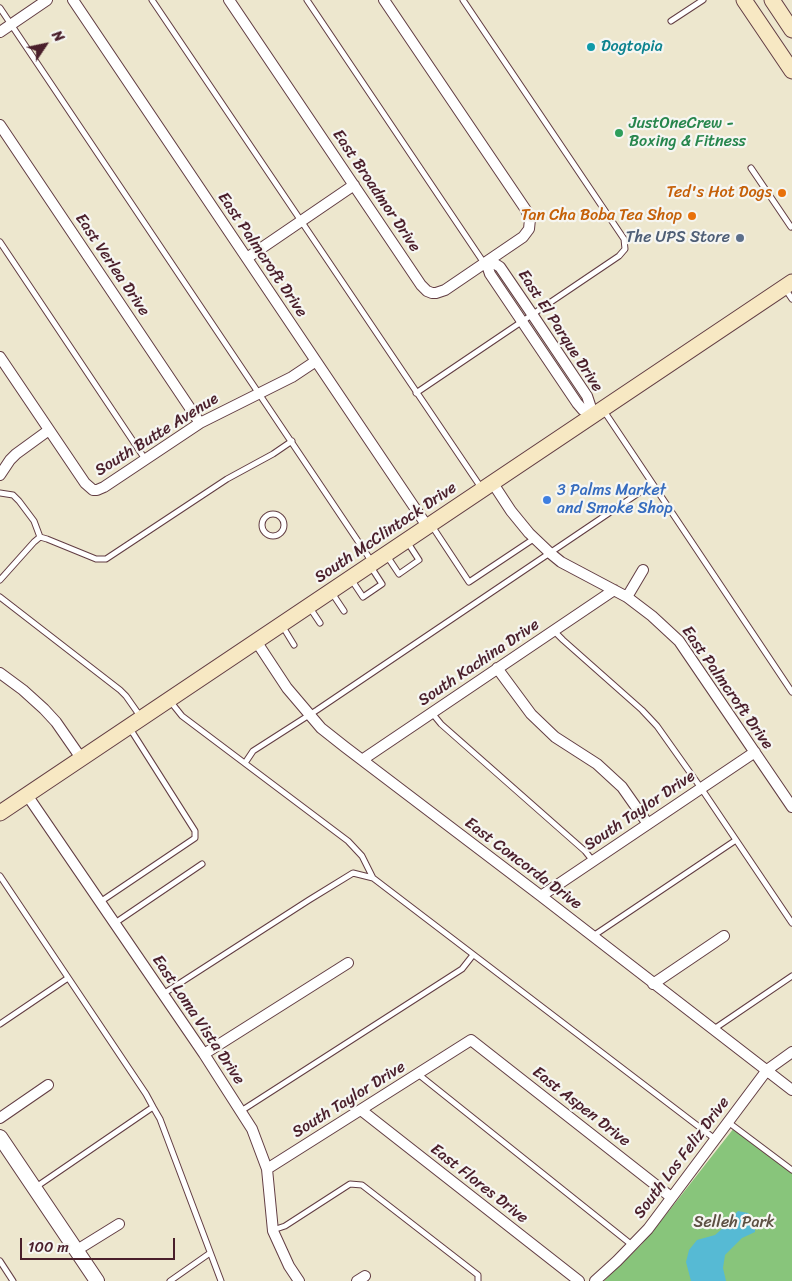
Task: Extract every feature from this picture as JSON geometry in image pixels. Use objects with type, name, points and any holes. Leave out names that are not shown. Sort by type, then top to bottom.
[{"type":"main road","points":[[744,0],[792,71]]},
{"type":"main road","points":[[772,0],[792,30]]},
{"type":"main road","name":"South McClintock Drive","points":[[0,813],[597,412],[789,289]]},
{"type":"street","points":[[0,32],[47,0]]},
{"type":"street","name":"East Palmcroft Drive","points":[[73,0],[429,525]]},
{"type":"street","name":"East Broadmor Drive","points":[[229,0],[421,284],[432,293],[441,292],[527,233],[530,219],[526,210],[384,0]]},
{"type":"street","name":"East Verlea Drive","points":[[0,125],[200,423]]},
{"type":"street","points":[[247,258],[354,185]]},
{"type":"street","name":"East El Parque Drive","points":[[486,262],[500,267],[587,396],[590,405],[597,412]]},
{"type":"street","name":"East El Parque Drive","points":[[486,262],[490,274],[577,403],[583,410],[597,412]]},
{"type":"street","points":[[0,357],[49,430],[16,454],[0,475]]},
{"type":"street","name":"South Butte Avenue","points":[[49,430],[85,483],[93,490],[97,490],[200,423],[292,377],[316,361]]},
{"type":"street","name":"East Palmcroft Drive","points":[[487,486],[550,553],[562,562],[627,597],[652,616],[679,641],[792,807]]},
{"type":"street","points":[[627,597],[643,570]]},
{"type":"street","name":"South Kachina Drive","points":[[362,760],[614,590]]},
{"type":"street","name":"East Concorda Drive","points":[[256,642],[287,688],[322,728],[792,1090]]},
{"type":"street","points":[[497,668],[531,714],[555,737],[597,764],[622,788],[648,824]]},
{"type":"street","points":[[0,673],[44,709],[56,722],[81,758]]},
{"type":"street","name":"South Taylor Drive","points":[[541,896],[755,752]]},
{"type":"street","name":"East Loma Vista Drive","points":[[27,795],[204,1054],[252,1128],[267,1169],[273,1230],[289,1266],[300,1281]]},
{"type":"street","points":[[654,984],[724,936]]},
{"type":"street","points":[[204,1054],[348,963]]},
{"type":"street","name":"South Taylor Drive","points":[[267,1169],[471,1040]]},
{"type":"street","name":"East Aspen Drive","points":[[471,1040],[671,1197]]},
{"type":"street","name":"South Los Feliz Drive","points":[[595,1281],[648,1229],[767,1070],[792,1052]]},
{"type":"street","points":[[0,1118],[48,1085]]},
{"type":"street","name":"East Flores Drive","points":[[361,1110],[579,1281]]},
{"type":"street","points":[[0,1137],[97,1281]]},
{"type":"street","points":[[77,1250],[118,1224]]},
{"type":"lane","points":[[152,0],[416,393],[487,486]]},
{"type":"lane","points":[[307,0],[486,262]]},
{"type":"lane","points":[[416,393],[619,256],[625,249],[624,239],[463,0]]},
{"type":"lane","points":[[671,20],[702,0]]},
{"type":"lane","points":[[0,8],[292,441],[382,584],[363,597],[350,578]]},
{"type":"lane","points":[[751,168],[791,227]]},
{"type":"lane","points":[[0,242],[146,459]]},
{"type":"lane","points":[[597,412],[652,484],[792,692]]},
{"type":"lane","points":[[40,537],[96,559],[106,559],[227,479],[292,441]]},
{"type":"lane","points":[[245,763],[254,751],[652,484]]},
{"type":"lane","points":[[0,493],[12,494],[19,501],[34,521],[40,537]]},
{"type":"lane","points":[[276,514],[283,519],[284,527],[279,534],[271,535],[264,530],[263,522],[268,515],[276,514]]},
{"type":"lane","points":[[429,525],[469,582],[535,538]]},
{"type":"lane","points":[[0,580],[40,537]]},
{"type":"lane","points":[[386,554],[399,574],[419,560],[406,540]]},
{"type":"lane","points":[[331,591],[344,611]]},
{"type":"lane","points":[[0,597],[120,690],[142,718]]},
{"type":"lane","points":[[309,606],[320,623]]},
{"type":"lane","points":[[281,624],[294,645]]},
{"type":"lane","points":[[553,631],[642,710],[657,726],[792,923]]},
{"type":"lane","points":[[169,700],[182,716],[348,841],[362,856],[373,878]]},
{"type":"lane","points":[[432,712],[440,724],[586,851],[593,861]]},
{"type":"lane","points":[[100,902],[194,838],[195,831],[128,727]]},
{"type":"lane","points":[[593,936],[736,840]]},
{"type":"lane","points":[[115,923],[202,864]]},
{"type":"lane","points":[[163,994],[353,873],[373,878],[715,1139]]},
{"type":"lane","points":[[0,876],[154,1108],[160,1119],[221,1281]]},
{"type":"lane","points":[[241,1111],[462,969],[473,955]]},
{"type":"lane","points":[[713,1029],[792,976]]},
{"type":"lane","points":[[0,1024],[68,978]]},
{"type":"lane","points":[[418,1074],[632,1245]]},
{"type":"lane","points":[[35,1188],[154,1108]]},
{"type":"lane","points":[[728,1122],[792,1170]]},
{"type":"lane","points":[[273,1230],[284,1226],[350,1184],[362,1185],[478,1275],[478,1281]]},
{"type":"lane","points":[[170,1281],[210,1253]]},
{"type":"lane","points":[[0,1261],[14,1281]]},
{"type":"green space","name":"Selleh Park","points":[[734,1128],[792,1172],[792,1281],[604,1281],[641,1245]]},
{"type":"water","points":[[738,1211],[748,1213],[755,1220],[755,1232],[742,1238],[725,1255],[723,1268],[726,1281],[691,1281],[686,1262],[689,1250],[697,1240],[715,1235]]},
{"type":"place","name":"Dogtopia","points":[[591,47]]},
{"type":"place","name":"JustOneCrew - Boxing & Fitness","points":[[619,133]]},
{"type":"place","name":"Ted's Hot Dogs","points":[[782,193]]},
{"type":"place","name":"Tan Cha Boba Tea Shop","points":[[692,216]]},
{"type":"place","name":"The UPS Store","points":[[740,238]]},
{"type":"place","name":"3 Palms Market and Smoke Shop","points":[[547,500]]}]
